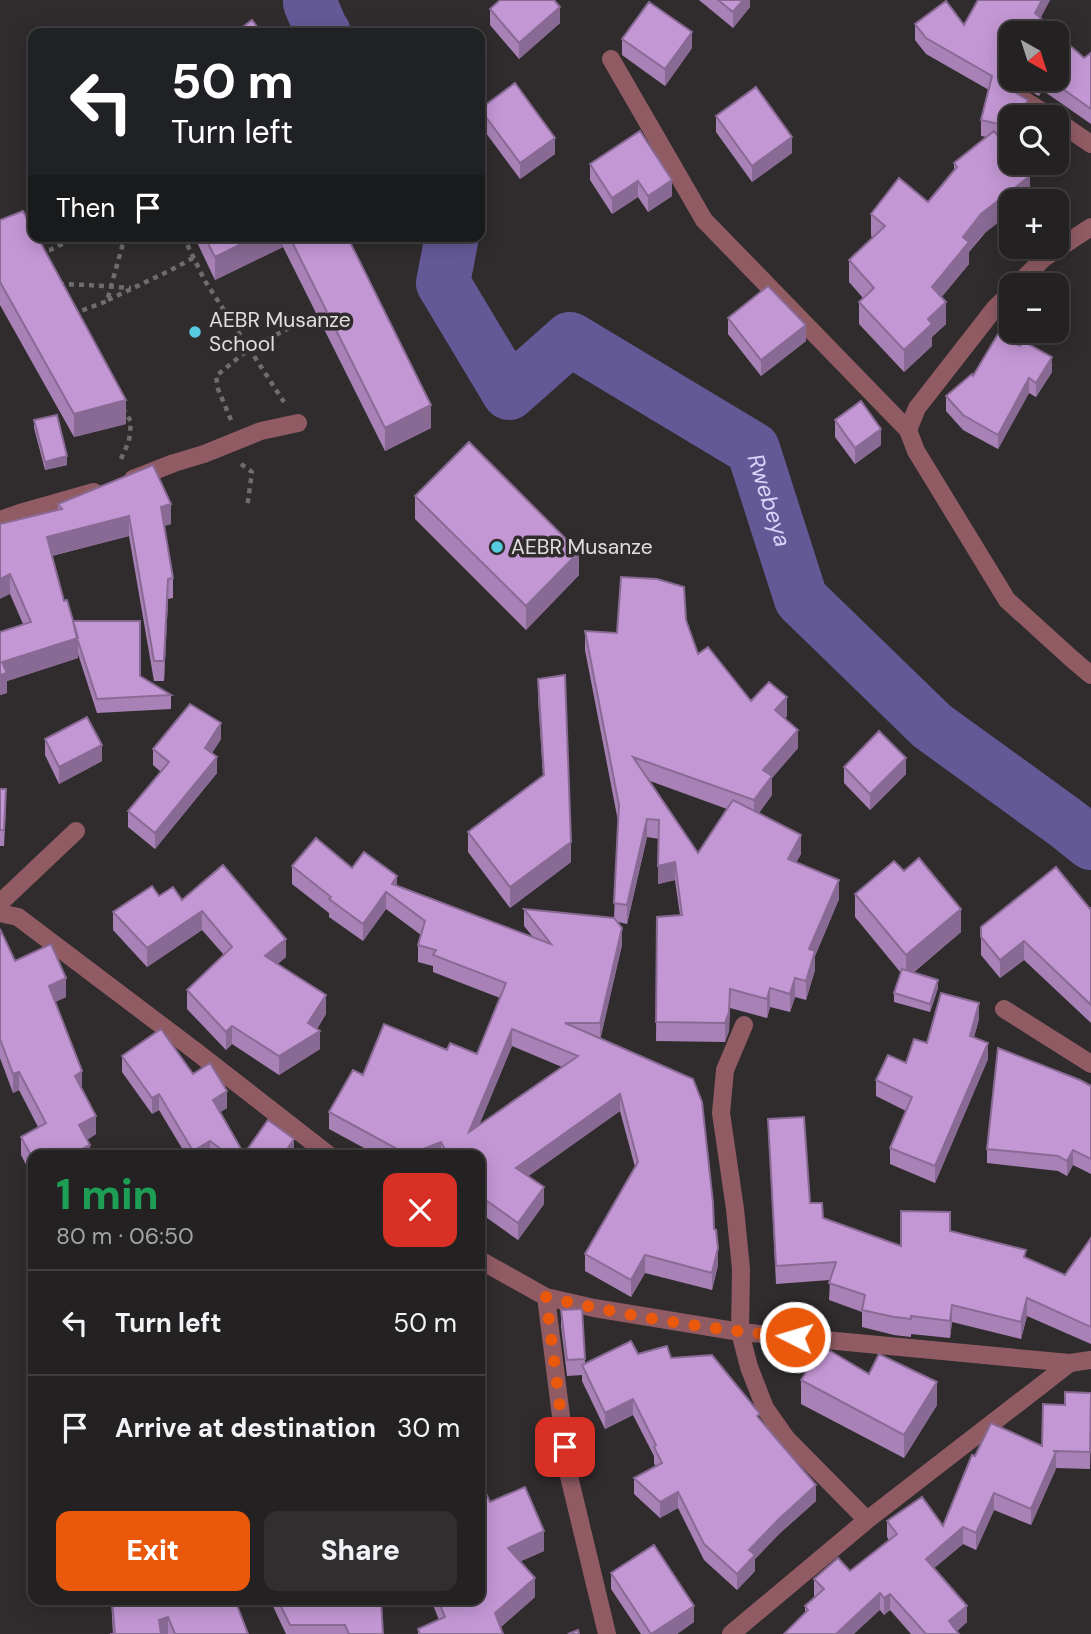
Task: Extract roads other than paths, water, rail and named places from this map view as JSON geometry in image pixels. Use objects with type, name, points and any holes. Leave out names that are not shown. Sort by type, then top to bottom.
[{"type":"street","points":[[611,60],[704,220],[908,430],[916,451],[1007,600],[1091,675]]},
{"type":"street","points":[[1014,94],[1032,105]]},
{"type":"street","points":[[1069,129],[1091,144]]},
{"type":"street","points":[[1029,273],[1044,258],[1091,227]]},
{"type":"street","points":[[908,430],[917,408],[999,304]]},
{"type":"street","points":[[0,520],[114,486],[261,431],[298,423]]},
{"type":"street","points":[[0,903],[76,831]]},
{"type":"street","points":[[0,914],[18,917],[323,1150]]},
{"type":"street","points":[[1004,1009],[1091,1064]]},
{"type":"street","points":[[744,1025],[724,1070],[721,1114],[741,1269],[740,1332],[749,1367],[765,1408],[786,1438],[867,1520]]},
{"type":"street","points":[[485,1263],[546,1297],[594,1308],[740,1332],[1070,1363],[1091,1360]]},
{"type":"street","points":[[546,1297],[568,1472],[607,1634]]},
{"type":"street","points":[[731,1634],[867,1520],[1070,1363]]},
{"type":"waterway","name":"Rwebeya","points":[[311,0],[321,28]]},
{"type":"waterway","name":"Rwebeya","points":[[451,242],[443,283],[509,393],[570,339],[753,449],[801,599],[932,726],[1091,843]]},
{"type":"place","name":"AEBR Musanze School","points":[[195,332]]},
{"type":"place","name":"AEBR Musanze","points":[[497,547]]}]
